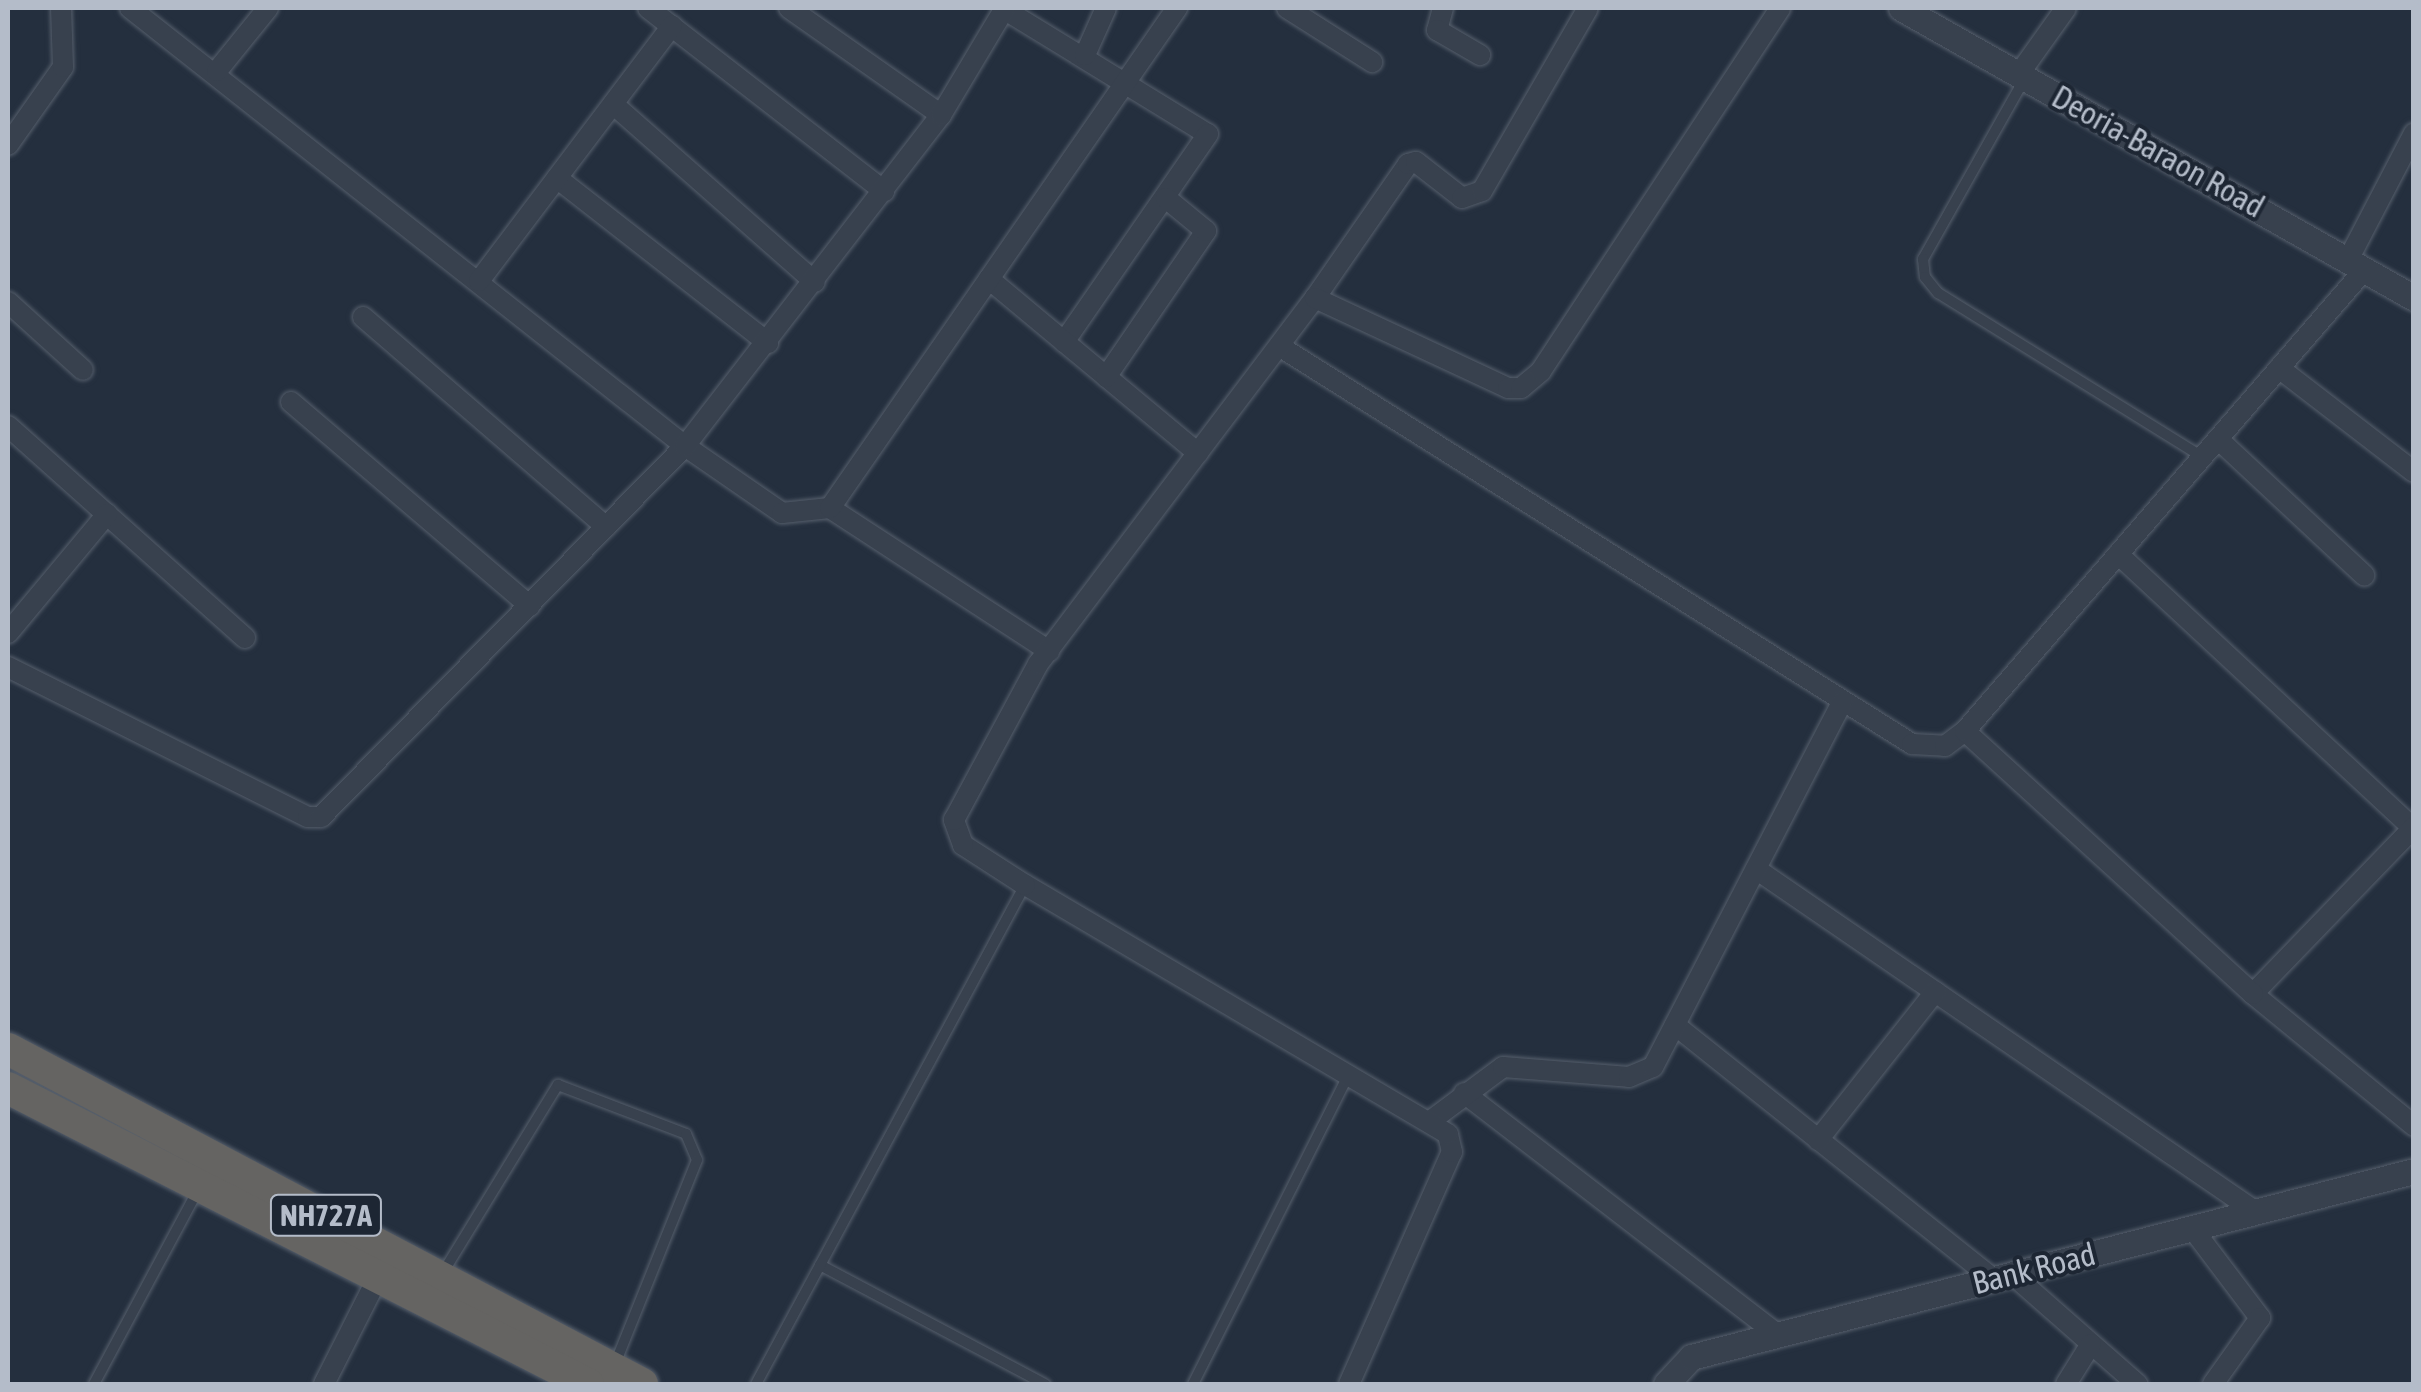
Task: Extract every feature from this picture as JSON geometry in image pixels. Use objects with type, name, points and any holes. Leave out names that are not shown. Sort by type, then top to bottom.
[{"type":"highway","name":"NH727A","points":[[8,1049],[602,1379],[642,1384]]},
{"type":"highway","name":"NH727A","points":[[8,1088],[380,1274],[433,1287]]},
{"type":"street","points":[[8,145],[63,67],[61,8]]},
{"type":"street","points":[[130,8],[217,71],[685,446],[782,512],[830,508],[1048,651]]},
{"type":"street","points":[[217,71],[268,8]]},
{"type":"street","points":[[648,8],[884,191]]},
{"type":"street","points":[[790,8],[942,115]]},
{"type":"street","points":[[8,667],[308,817],[321,817],[685,446],[942,115],[1004,8],[1127,80],[1208,134],[1064,342]]},
{"type":"street","points":[[1085,56],[1106,8]]},
{"type":"street","points":[[830,508],[1177,8]]},
{"type":"street","points":[[1287,8],[1372,62]]},
{"type":"street","points":[[1443,8],[1437,30],[1480,55]]},
{"type":"street","points":[[1349,1384],[1452,1152],[1448,1134],[1025,885],[963,845],[954,820],[1048,651],[1315,298],[1408,164],[1416,162],[1462,198],[1482,191],[1588,8]]},
{"type":"street","points":[[1315,298],[1508,388],[1521,388],[1541,372],[1780,8]]},
{"type":"street","name":"Deoria-Baraon Road","points":[[1901,8],[2414,298]]},
{"type":"street","points":[[2022,76],[2066,8]]},
{"type":"street","points":[[479,281],[672,26]]},
{"type":"street","points":[[613,104],[815,282]]},
{"type":"street","points":[[1279,346],[1843,701],[1930,750],[1966,731],[2279,368],[2356,264],[2414,133]]},
{"type":"street","points":[[557,178],[768,343]]},
{"type":"street","points":[[1106,377],[1206,232],[1166,198]]},
{"type":"street","points":[[988,279],[1198,453]]},
{"type":"street","points":[[8,302],[83,370]]},
{"type":"street","points":[[363,317],[606,528]]},
{"type":"street","points":[[2279,368],[2414,472]]},
{"type":"street","points":[[291,402],[530,606]]},
{"type":"street","points":[[8,426],[246,638]]},
{"type":"street","points":[[2218,438],[2364,575]]},
{"type":"street","points":[[8,634],[107,514]]},
{"type":"street","points":[[2118,554],[2413,828],[2253,994]]},
{"type":"street","points":[[1430,1122],[1502,1067],[1642,1077],[1675,1025],[1843,701]]},
{"type":"street","points":[[1966,731],[2253,994],[2410,1115]]},
{"type":"street","points":[[1756,869],[2256,1212]]},
{"type":"street","points":[[1818,1140],[1935,992]]},
{"type":"street","points":[[1675,1025],[1818,1140],[2091,1344],[2137,1384]]},
{"type":"street","points":[[1464,1093],[1778,1335]]},
{"type":"street","name":"Bank Road","points":[[1666,1384],[1691,1357],[2414,1171]]},
{"type":"street","points":[[2192,1228],[2260,1318],[2212,1384]]},
{"type":"street","points":[[324,1384],[380,1274]]},
{"type":"street","points":[[2066,1384],[2091,1344]]},
{"type":"lane","points":[[2022,76],[1924,259],[1925,277],[1938,293],[2202,458]]},
{"type":"lane","points":[[756,1384],[1025,885]]},
{"type":"lane","points":[[1193,1384],[1350,1073]]},
{"type":"lane","points":[[433,1287],[558,1084],[686,1134],[698,1160],[602,1379]]},
{"type":"lane","points":[[94,1384],[202,1183]]},
{"type":"lane","points":[[820,1266],[1046,1384]]}]
